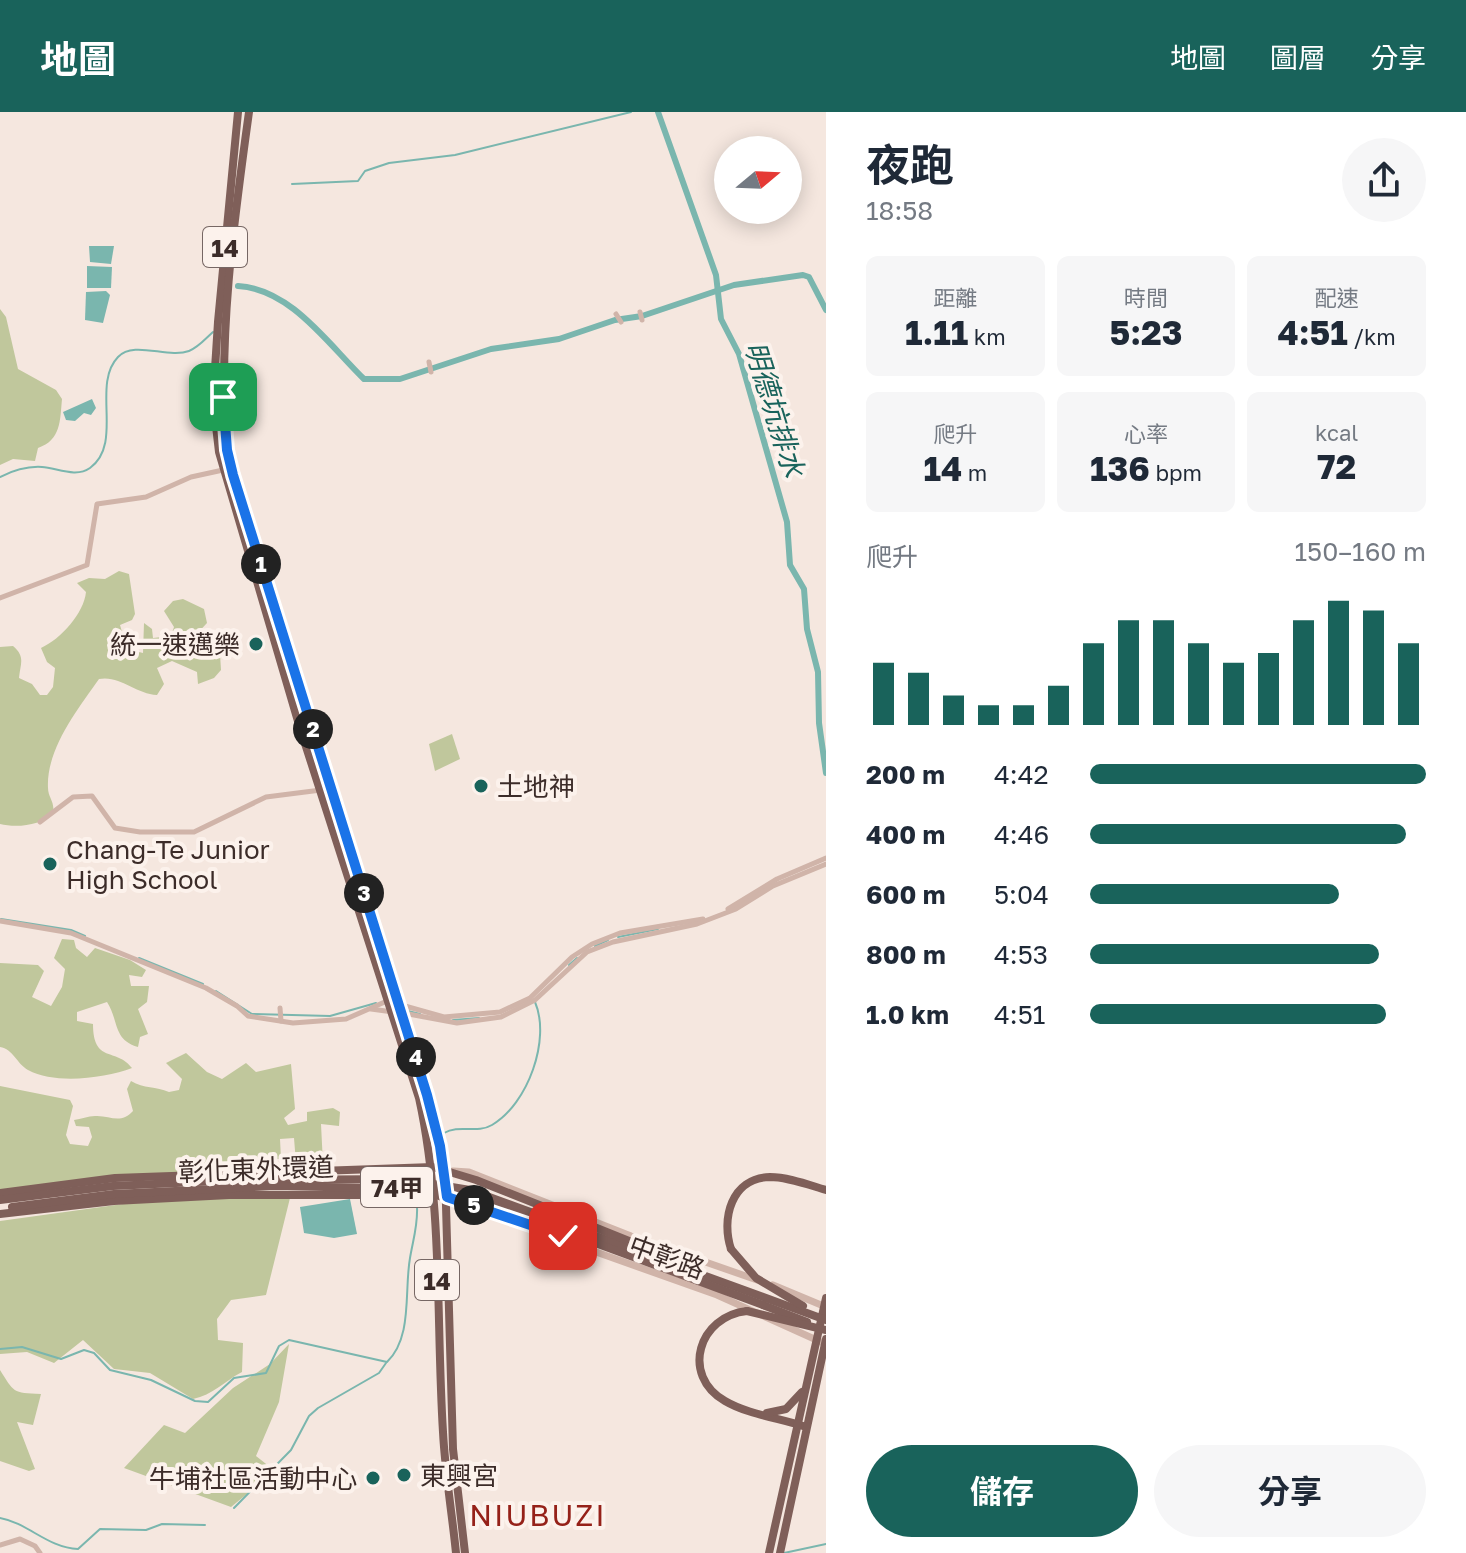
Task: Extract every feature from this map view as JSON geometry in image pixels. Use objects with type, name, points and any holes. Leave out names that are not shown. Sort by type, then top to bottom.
[{"type":"main road","name":"14","points":[[238,112],[236,171],[222,324],[223,470],[332,789],[427,1095],[445,1171],[453,1449],[465,1553]]},
{"type":"main road","name":"14","points":[[236,171],[249,112]]},
{"type":"main road","name":"14","points":[[221,426],[255,564],[321,790],[419,1098],[436,1195],[443,1434],[456,1553]]},
{"type":"main road","points":[[223,470],[233,475]]},
{"type":"main road","points":[[321,790],[332,789]]},
{"type":"main road","points":[[433,1167],[567,1216],[668,1266]]},
{"type":"main road","name":"74甲","points":[[0,1193],[115,1178],[433,1167]]},
{"type":"main road","points":[[769,1553],[823,1342],[826,1309],[785,1298],[756,1278],[731,1249],[725,1225],[732,1201],[746,1186],[767,1177],[826,1190]]},
{"type":"main road","name":"彰化東外環道","points":[[0,1200],[11,1203],[129,1185],[275,1178],[403,1179],[481,1193],[826,1330]]},
{"type":"main road","points":[[813,1187],[826,1197]]},
{"type":"main road","name":"74甲","points":[[0,1212],[114,1201],[229,1195],[436,1195]]},
{"type":"main road","points":[[436,1195],[629,1260],[668,1266]]},
{"type":"main road","name":"彰化東外環道","points":[[0,1212],[11,1203]]},
{"type":"main road","name":"彰化東外環道","points":[[668,1266],[826,1309]]},
{"type":"main road","points":[[803,1426],[725,1402],[706,1383],[699,1357],[708,1332],[722,1317],[757,1311],[811,1324]]},
{"type":"main road","points":[[780,1553],[803,1426],[805,1388],[823,1342]]},
{"type":"main road","points":[[760,1414],[786,1409],[805,1388]]},
{"type":"street","points":[[640,312],[642,320]]},
{"type":"street","points":[[616,314],[621,322]]},
{"type":"street","points":[[429,362],[431,372]]},
{"type":"street","points":[[0,598],[87,565],[97,504],[146,497],[191,477],[223,470]]},
{"type":"street","points":[[40,822],[79,795],[92,796],[115,828],[140,832],[194,832],[266,797],[321,790]]},
{"type":"street","points":[[0,921],[71,933],[206,988],[248,1016],[281,1021],[331,1022],[387,1001],[400,1008],[457,1023],[501,1017],[535,1000],[587,952],[613,942],[686,927],[727,910],[777,879],[826,861]]},
{"type":"street","points":[[370,1009],[391,1012],[400,1008],[444,1017],[500,1012],[530,998],[581,951],[620,933],[703,919]]},
{"type":"street","points":[[280,1008],[281,1021]]},
{"type":"street","name":"中彰路","points":[[445,1171],[469,1172],[631,1236],[801,1294],[826,1309]]},
{"type":"street","name":"中彰路","points":[[447,1197],[459,1205],[717,1295],[823,1342]]},
{"type":"street","points":[[623,1262],[631,1236]]},
{"type":"street","points":[[648,1273],[661,1245]]},
{"type":"street","points":[[0,1545],[20,1539],[35,1546],[40,1553]]},
{"type":"green space","points":[[0,309],[6,317],[18,369],[56,390],[62,399],[58,429],[51,440],[38,448],[35,461],[13,459],[0,465]]},
{"type":"green space","points":[[119,571],[129,574],[135,614],[132,620],[120,625],[127,649],[143,653],[144,623],[152,629],[153,638],[171,636],[174,627],[164,611],[173,601],[183,599],[204,609],[207,623],[193,638],[206,640],[220,654],[221,670],[214,678],[198,684],[197,672],[172,661],[157,668],[164,684],[157,695],[107,678],[99,679],[65,730],[52,759],[48,788],[53,812],[28,825],[0,824],[0,647],[13,646],[17,650],[21,661],[19,678],[32,684],[40,695],[47,695],[53,687],[55,668],[47,662],[41,648],[64,632],[81,608],[86,592],[77,583],[89,578],[105,579]]},
{"type":"green space","points":[[452,734],[460,759],[435,771],[429,744]]},
{"type":"green space","points":[[62,939],[74,940],[76,948],[87,957],[95,948],[130,960],[146,970],[142,977],[129,975],[131,986],[149,986],[147,1002],[138,1009],[148,1034],[140,1037],[138,1047],[120,1035],[107,1002],[77,1012],[77,1021],[93,1024],[94,1037],[101,1050],[132,1068],[95,1077],[66,1079],[39,1075],[0,1047],[0,963],[38,965],[44,971],[32,997],[51,1006],[62,987],[65,969],[54,958]]},
{"type":"green space","points":[[186,1053],[207,1072],[222,1079],[246,1063],[256,1072],[291,1064],[295,1109],[284,1118],[288,1125],[307,1121],[307,1112],[333,1108],[340,1112],[339,1126],[321,1124],[323,1164],[296,1163],[294,1138],[280,1139],[281,1159],[276,1159],[273,1168],[120,1177],[0,1194],[0,1086],[70,1100],[73,1106],[66,1135],[70,1144],[88,1146],[92,1137],[89,1127],[76,1126],[74,1120],[95,1116],[124,1118],[133,1111],[127,1089],[131,1081],[169,1092],[179,1090],[182,1079],[166,1063]]},
{"type":"green space","points":[[290,1198],[266,1295],[231,1300],[217,1319],[218,1340],[243,1343],[242,1372],[206,1394],[193,1399],[150,1373],[114,1369],[83,1340],[54,1363],[27,1352],[0,1354],[0,1221],[159,1199]]},
{"type":"green space","points":[[289,1344],[279,1402],[256,1456],[275,1471],[231,1507],[124,1468],[164,1425],[185,1433],[233,1388],[270,1364]]},
{"type":"green space","points":[[0,1370],[15,1390],[41,1394],[33,1425],[17,1422],[35,1469],[29,1471],[0,1461]]},
{"type":"water","points":[[89,246],[114,246],[111,264],[90,262]]},
{"type":"water","points":[[87,266],[112,267],[111,288],[87,288]]},
{"type":"water","points":[[106,291],[110,295],[103,323],[85,320],[86,292]]},
{"type":"water","points":[[92,399],[96,408],[91,415],[84,413],[75,421],[66,420],[63,412]]},
{"type":"water","points":[[350,1199],[357,1234],[334,1238],[304,1233],[300,1207]]},
{"type":"waterway","points":[[292,184],[358,181],[365,171],[389,163],[455,155],[631,112]]},
{"type":"waterway","name":"明德坑排水","points":[[658,112],[716,275],[721,319],[739,354],[787,522],[790,565],[804,589],[807,629],[818,672],[819,723],[826,773]]},
{"type":"waterway","points":[[238,286],[257,289],[292,308],[364,379],[400,379],[491,349],[559,339],[615,320],[642,316],[734,285],[803,275],[809,277],[826,310]]},
{"type":"waterway","points":[[0,477],[31,467],[73,472],[90,468],[100,457],[105,444],[107,383],[110,369],[118,357],[133,350],[189,351],[213,332]]},
{"type":"waterway","points":[[1,919],[71,930],[85,936]]},
{"type":"waterway","points":[[618,937],[658,929]]},
{"type":"waterway","points":[[595,946],[608,940]]},
{"type":"waterway","points":[[139,958],[203,984]]},
{"type":"waterway","points":[[569,965],[577,958]]},
{"type":"waterway","points":[[216,991],[252,1014],[330,1016],[376,1003]]},
{"type":"waterway","points":[[444,1133],[456,1129],[486,1128],[505,1115],[516,1102],[526,1087],[538,1052],[539,1017],[535,1002]]},
{"type":"waterway","points":[[408,1011],[420,1014]]},
{"type":"waterway","points":[[453,1020],[479,1018]]},
{"type":"waterway","points":[[0,1349],[22,1347],[61,1359],[84,1350],[94,1353],[110,1370],[151,1380],[195,1401],[208,1402],[234,1378],[266,1373],[279,1346],[289,1340],[387,1362],[401,1340],[404,1327],[417,1207]]},
{"type":"waterway","points":[[234,1508],[291,1450],[309,1416],[379,1373],[386,1363]]},
{"type":"waterway","points":[[0,1518],[67,1548],[78,1549],[100,1529],[146,1530],[162,1524],[205,1525]]},
{"type":"waterway","points":[[784,1553],[826,1544]]},
{"type":"place","name":"統一速邁樂","points":[[256,644]]},
{"type":"place","name":"土地神","points":[[481,786]]},
{"type":"place","name":"Chang-Te Junior High School","points":[[50,864]]},
{"type":"place","name":"東興宮","points":[[404,1475]]},
{"type":"place","name":"牛埔社區活動中心","points":[[373,1478]]},
{"type":"district","name":"NIUBUZI","points":[[538,1515]]},
{"type":"route","points":[[223,397],[227,450],[233,475],[427,1095],[445,1171],[447,1197],[563,1236]]}]
